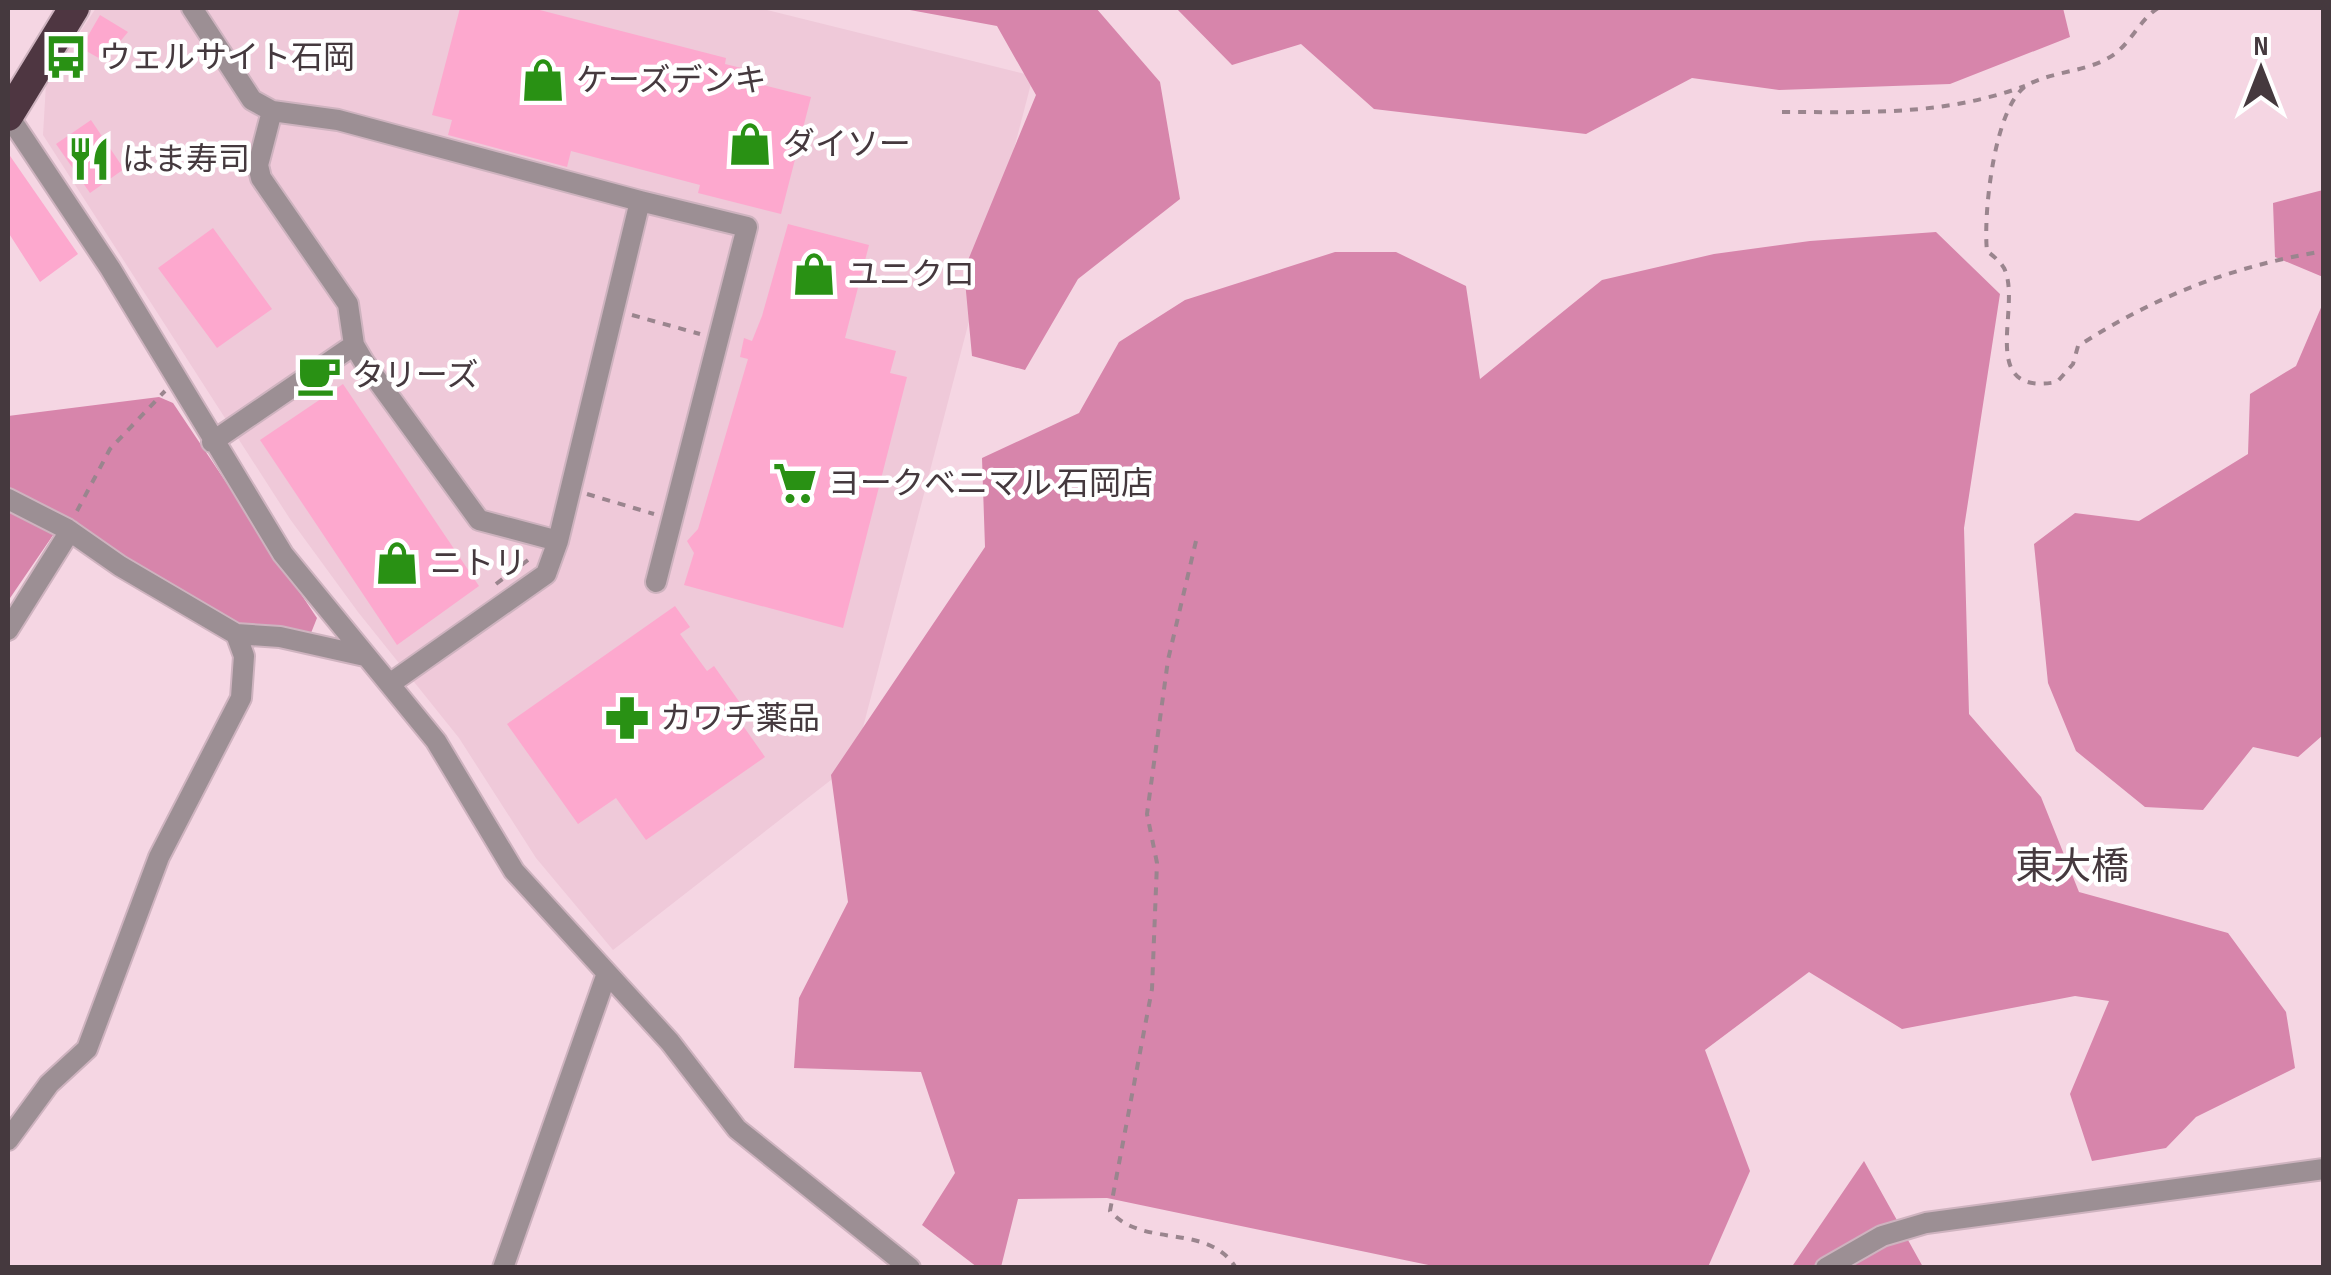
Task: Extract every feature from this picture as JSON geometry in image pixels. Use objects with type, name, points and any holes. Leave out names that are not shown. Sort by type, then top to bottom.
[{"type":"highway","points":[[8,115],[74,8]]},
{"type":"street","points":[[192,8],[252,100],[272,111],[338,120],[747,227],[656,582]]},
{"type":"street","points":[[272,111],[258,165],[261,178],[348,304],[354,345],[479,520],[549,539]]},
{"type":"street","points":[[8,115],[110,268],[175,382],[283,554],[436,741],[514,872],[670,1042],[737,1129],[910,1268]]},
{"type":"street","points":[[392,683],[546,574],[549,539],[568,488],[640,201]]},
{"type":"street","points":[[212,442],[354,345]]},
{"type":"street","points":[[8,499],[69,530],[120,566],[236,634],[280,636],[365,656]]},
{"type":"street","points":[[8,630],[69,530]]},
{"type":"street","points":[[8,1140],[48,1084],[87,1049],[159,857],[240,698],[245,666],[236,634]]},
{"type":"street","points":[[503,1268],[608,973]]},
{"type":"street","points":[[1826,1268],[1882,1236],[1926,1222],[2324,1169]]},
{"type":"path","points":[[1782,112],[1927,111],[1963,106],[2089,67],[2115,53],[2158,8]]},
{"type":"path","points":[[2025,86],[2010,104],[1990,180],[1985,232],[1987,252],[2003,265],[2009,284],[2006,355],[2027,382],[2057,382],[2073,364],[2078,346],[2185,288],[2222,272],[2324,250]]},
{"type":"path","points":[[614,310],[721,340]]},
{"type":"path","points":[[69,530],[110,449],[175,382]]},
{"type":"path","points":[[568,488],[673,520]]},
{"type":"path","points":[[488,590],[549,539]]},
{"type":"path","points":[[1196,542],[1168,660],[1147,814],[1158,879],[1152,989],[1110,1211],[1119,1221],[1138,1228],[1216,1245],[1236,1268]]},
{"type":"shaded area","name":"ウェルサイト石岡","points":[[96,8],[759,8],[1033,76],[854,762],[613,950],[536,858],[459,738],[290,519],[43,135],[46,84]]},
{"type":"shaded area","points":[[899,8],[1096,8],[1160,82],[1180,199],[1078,279],[1025,370],[972,356],[964,270],[1036,95],[997,26]]},
{"type":"shaded area","points":[[1176,8],[2063,8],[2070,37],[1950,84],[1779,90],[1692,78],[1586,134],[1374,109],[1301,44],[1232,65]]},
{"type":"shaded area","points":[[2324,190],[2323,277],[2275,257],[2273,203]]},
{"type":"shaded area","points":[[1936,232],[2000,294],[1964,528],[1969,714],[2041,797],[2079,892],[2228,933],[2286,1012],[2295,1068],[2196,1117],[2166,1148],[2092,1161],[2070,1094],[2109,1001],[2075,996],[1902,1029],[1809,972],[1705,1050],[1750,1171],[1708,1267],[1438,1267],[1107,1198],[1018,1199],[1001,1267],[977,1267],[922,1225],[955,1173],[921,1072],[794,1068],[799,998],[848,902],[831,775],[985,547],[982,458],[1079,413],[1119,342],[1185,300],[1335,252],[1396,252],[1466,286],[1480,379],[1602,280],[1714,254],[1810,241]]},
{"type":"shaded area","points":[[2323,303],[2323,735],[2298,757],[2253,747],[2203,810],[2145,807],[2076,751],[2048,683],[2034,544],[2075,513],[2139,521],[2248,454],[2250,394],[2296,366]]},
{"type":"shaded area","points":[[159,397],[173,403],[317,618],[309,638],[214,618],[62,522],[8,601],[8,416]]},
{"type":"shaded area","points":[[1864,1161],[1923,1267],[1791,1268]]},
{"type":"building","points":[[460,8],[532,8],[726,58],[725,64],[758,72],[755,83],[811,97],[781,214],[698,193],[700,185],[571,151],[567,167],[448,135],[452,120],[432,115]]},
{"type":"building","points":[[100,15],[128,32],[104,61],[81,48]]},
{"type":"building","points":[[91,120],[124,169],[90,193],[56,144]]},
{"type":"building","points":[[8,153],[78,254],[40,282],[8,232]]},
{"type":"building","name":"ヨークベニマル 石岡店","points":[[788,224],[869,245],[845,338],[896,351],[890,373],[907,377],[843,628],[684,585],[694,553],[687,541],[698,529],[748,359],[740,357],[744,338],[752,341],[762,316]]},
{"type":"building","points":[[213,228],[272,309],[217,348],[158,268]]},
{"type":"building","points":[[343,384],[479,586],[397,645],[260,440]]},
{"type":"building","name":"カワチ薬品","points":[[675,606],[690,627],[680,634],[707,671],[714,666],[743,707],[734,713],[765,757],[646,840],[616,798],[578,824],[507,724]]},
{"type":"place","name":"ウェルサイト石岡","points":[[66,57]]},
{"type":"place","name":"ケーズデンキ","points":[[543,80]]},
{"type":"place","name":"ダイソー","points":[[750,144]]},
{"type":"place","name":"はま寿司","points":[[89,159]]},
{"type":"place","name":"ユニクロ","points":[[814,274]]},
{"type":"place","name":"タリーズ","points":[[319,375]]},
{"type":"place","name":"ヨークベニマル 石岡店","points":[[795,483]]},
{"type":"place","name":"ニトリ","points":[[397,563]]},
{"type":"place","name":"カワチ薬品","points":[[627,718]]},
{"type":"district","name":"東大橋","points":[[2072,866]]}]
